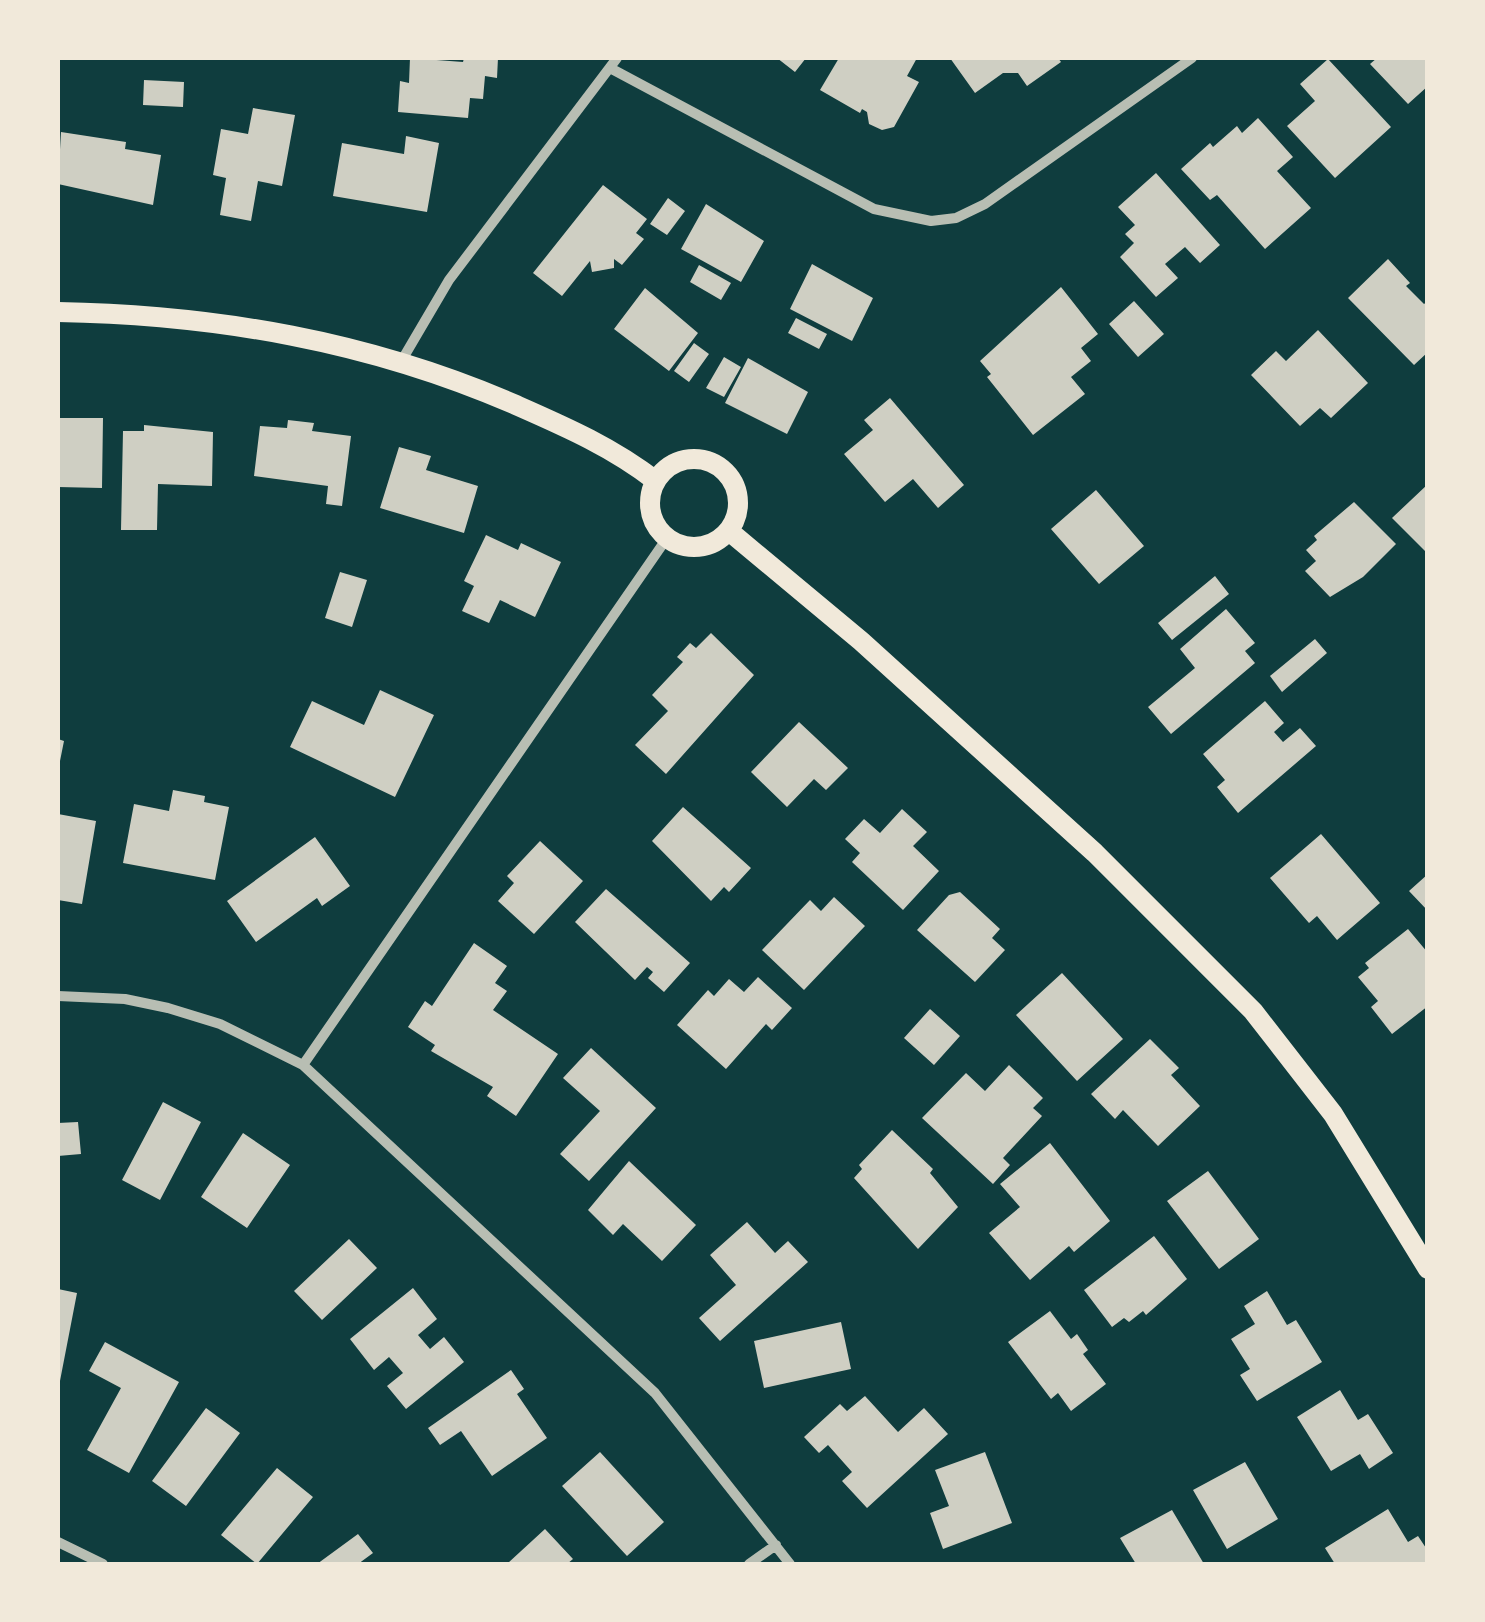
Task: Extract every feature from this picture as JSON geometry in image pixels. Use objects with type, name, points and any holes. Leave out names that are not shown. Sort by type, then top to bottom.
[{"type":"main road","points":[[58,312],[202,319],[274,330],[402,360],[588,436],[656,480]]},
{"type":"main road","points":[[694,458],[723,469],[738,495],[738,511],[728,531],[700,548],[685,547],[667,538],[653,522],[650,508],[656,480],[666,469],[694,458]]},
{"type":"main road","points":[[728,531],[861,640],[1066,827],[1242,999],[1333,1114],[1428,1269]]},
{"type":"street","points":[[402,360],[450,280],[617,58]]},
{"type":"street","points":[[610,68],[874,209],[931,222],[956,218],[985,204],[1192,58]]},
{"type":"street","points":[[303,1066],[667,538]]},
{"type":"street","points":[[58,996],[112,998],[168,1008],[220,1024],[303,1066],[655,1393],[790,1564]]},
{"type":"street","points":[[58,1542],[103,1564]]},
{"type":"street","points":[[748,1564],[776,1545]]},
{"type":"building","points":[[410,58],[463,62],[464,58],[498,58],[497,78],[485,76],[483,99],[470,98],[468,118],[398,112],[400,81],[409,83]]},
{"type":"building","points":[[777,58],[806,58],[795,72]]},
{"type":"building","points":[[839,58],[917,58],[907,76],[919,82],[894,127],[882,130],[869,124],[867,112],[862,109],[860,113],[820,90]]},
{"type":"building","points":[[950,58],[1058,58],[1061,62],[1027,86],[1018,73],[1003,73],[975,93]]},
{"type":"building","points":[[1377,58],[1428,58],[1428,86],[1408,104],[1370,64]]},
{"type":"building","points":[[1328,59],[1391,127],[1335,178],[1287,126],[1315,101],[1300,84]]},
{"type":"building","points":[[144,80],[184,82],[183,107],[143,105]]},
{"type":"building","points":[[253,108],[295,115],[282,186],[258,181],[251,221],[220,215],[226,178],[213,175],[221,129],[248,134]]},
{"type":"building","points":[[1258,118],[1293,157],[1277,171],[1311,208],[1265,249],[1217,195],[1210,200],[1181,169],[1210,143],[1213,147],[1237,126],[1242,133]]},
{"type":"building","points":[[61,132],[126,142],[125,149],[161,155],[153,205],[58,184]]},
{"type":"building","points":[[406,136],[439,143],[427,212],[333,196],[342,143],[404,154]]},
{"type":"building","points":[[1156,173],[1220,245],[1200,263],[1185,247],[1165,264],[1178,278],[1156,297],[1120,257],[1134,243],[1125,234],[1135,225],[1118,207]]},
{"type":"building","points":[[603,185],[647,219],[636,233],[644,239],[622,265],[614,259],[614,268],[592,272],[590,261],[562,296],[533,273]]},
{"type":"building","points":[[668,198],[685,211],[667,235],[650,224]]},
{"type":"building","points":[[706,204],[764,241],[741,282],[681,249]]},
{"type":"building","points":[[1388,259],[1410,283],[1406,286],[1424,304],[1428,301],[1428,352],[1414,365],[1348,298]]},
{"type":"building","points":[[812,264],[873,298],[852,341],[790,309]]},
{"type":"building","points":[[699,265],[731,283],[721,300],[690,282]]},
{"type":"building","points":[[1061,287],[1098,334],[1081,348],[1091,361],[1071,377],[1085,394],[1033,435],[987,377],[991,374],[980,361]]},
{"type":"building","points":[[645,288],[698,333],[669,371],[614,329]]},
{"type":"building","points":[[1134,301],[1164,334],[1138,357],[1109,324]]},
{"type":"building","points":[[796,318],[827,334],[819,349],[788,333]]},
{"type":"building","points":[[1318,330],[1368,383],[1331,418],[1320,408],[1300,426],[1251,375],[1276,351],[1286,361]]},
{"type":"building","points":[[694,343],[709,354],[689,382],[674,371]]},
{"type":"building","points":[[724,357],[741,367],[724,397],[706,388]]},
{"type":"building","points":[[748,358],[808,392],[787,434],[725,403]]},
{"type":"building","points":[[890,398],[964,485],[938,508],[913,479],[885,502],[844,454],[873,430],[864,420]]},
{"type":"building","points":[[60,418],[103,418],[102,488],[58,487]]},
{"type":"building","points":[[288,420],[314,423],[312,431],[351,436],[342,506],[326,504],[328,486],[254,476],[260,426],[287,428]]},
{"type":"building","points":[[144,425],[213,432],[212,486],[158,484],[157,530],[121,530],[123,431],[144,431]]},
{"type":"building","points":[[399,447],[431,456],[426,470],[478,486],[464,533],[380,508]]},
{"type":"building","points":[[1428,484],[1428,554],[1392,518]]},
{"type":"building","points":[[1096,490],[1144,546],[1099,584],[1051,529]]},
{"type":"building","points":[[1354,502],[1396,544],[1363,577],[1330,597],[1305,571],[1316,561],[1306,550],[1317,540],[1314,536]]},
{"type":"building","points":[[486,535],[518,550],[521,543],[561,562],[535,617],[500,600],[489,623],[462,611],[474,586],[464,581]]},
{"type":"building","points":[[340,572],[367,580],[352,627],[325,618]]},
{"type":"building","points":[[1215,576],[1229,594],[1172,640],[1158,623]]},
{"type":"building","points":[[1226,609],[1255,643],[1245,651],[1255,663],[1171,734],[1148,707],[1195,668],[1180,649]]},
{"type":"building","points":[[711,633],[754,675],[666,774],[635,745],[668,711],[652,695],[683,662],[677,657],[690,643],[696,648]]},
{"type":"building","points":[[1315,639],[1327,653],[1282,692],[1270,676]]},
{"type":"building","points":[[380,690],[434,715],[395,797],[290,747],[312,701],[364,725]]},
{"type":"building","points":[[1265,701],[1284,723],[1274,732],[1283,742],[1300,728],[1316,746],[1238,813],[1217,787],[1225,780],[1203,754]]},
{"type":"building","points":[[799,722],[848,768],[826,790],[814,779],[787,807],[751,772]]},
{"type":"building","points":[[58,739],[64,741],[59,766],[58,766]]},
{"type":"building","points":[[173,790],[205,796],[204,802],[229,807],[215,880],[123,863],[134,804],[169,811]]},
{"type":"building","points":[[683,807],[751,868],[729,892],[724,887],[711,901],[652,841]]},
{"type":"building","points":[[902,809],[927,832],[913,846],[939,871],[903,910],[852,862],[860,853],[845,839],[864,819],[880,833]]},
{"type":"building","points":[[58,814],[96,821],[82,904],[58,900]]},
{"type":"building","points":[[1321,834],[1380,903],[1337,940],[1317,916],[1309,923],[1270,878]]},
{"type":"building","points":[[315,837],[350,886],[322,906],[317,898],[256,942],[227,901]]},
{"type":"building","points":[[540,841],[583,881],[534,934],[498,901],[514,883],[507,876]]},
{"type":"building","points":[[1428,874],[1428,911],[1409,891]]},
{"type":"building","points":[[606,889],[690,963],[664,992],[648,978],[653,972],[647,967],[635,980],[575,922]]},
{"type":"building","points":[[960,892],[1000,929],[992,938],[1005,950],[975,982],[917,930],[949,895]]},
{"type":"building","points":[[834,897],[865,926],[804,990],[762,950],[810,900],[821,911]]},
{"type":"building","points":[[1408,929],[1428,953],[1428,1006],[1392,1034],[1371,1007],[1378,1001],[1358,977],[1369,968],[1365,963]]},
{"type":"building","points":[[474,943],[507,966],[495,983],[507,991],[493,1010],[558,1054],[516,1116],[487,1096],[493,1087],[431,1051],[435,1045],[408,1027],[425,1001],[432,1006]]},
{"type":"building","points":[[1062,973],[1123,1039],[1077,1081],[1016,1015]]},
{"type":"building","points":[[758,977],[792,1008],[772,1030],[766,1024],[726,1069],[677,1025],[708,990],[714,996],[729,979],[744,992]]},
{"type":"building","points":[[930,1009],[960,1036],[934,1065],[904,1038]]},
{"type":"building","points":[[1150,1039],[1179,1068],[1171,1075],[1200,1106],[1158,1146],[1123,1110],[1115,1119],[1091,1094]]},
{"type":"building","points":[[591,1048],[656,1108],[589,1181],[560,1154],[600,1111],[563,1078]]},
{"type":"building","points":[[1009,1065],[1043,1098],[1033,1108],[1042,1116],[1003,1158],[1010,1165],[993,1184],[922,1118],[966,1073],[985,1091]]},
{"type":"building","points":[[163,1102],[201,1122],[160,1200],[122,1180]]},
{"type":"building","points":[[78,1122],[81,1154],[58,1156],[58,1123]]},
{"type":"building","points":[[892,1130],[933,1169],[930,1173],[958,1207],[918,1249],[854,1178],[862,1169],[859,1165]]},
{"type":"building","points":[[243,1133],[290,1165],[247,1228],[201,1197]]},
{"type":"building","points":[[1050,1143],[1110,1221],[1074,1252],[1069,1246],[1030,1280],[989,1233],[1020,1207],[1000,1184]]},
{"type":"building","points":[[629,1161],[696,1225],[662,1261],[623,1224],[613,1235],[588,1210]]},
{"type":"building","points":[[1208,1171],[1259,1239],[1219,1269],[1167,1201]]},
{"type":"building","points":[[747,1222],[775,1253],[788,1241],[808,1262],[720,1341],[699,1318],[736,1285],[710,1255]]},
{"type":"building","points":[[1154,1236],[1187,1279],[1146,1315],[1143,1311],[1129,1322],[1124,1318],[1112,1327],[1084,1290]]},
{"type":"building","points":[[349,1239],[377,1268],[322,1320],[294,1291]]},
{"type":"building","points":[[413,1288],[437,1319],[418,1335],[430,1349],[444,1337],[464,1362],[406,1409],[387,1386],[403,1373],[389,1357],[374,1370],[350,1339]]},
{"type":"building","points":[[58,1289],[77,1293],[59,1386],[58,1386]]},
{"type":"building","points":[[1267,1291],[1287,1325],[1296,1320],[1322,1362],[1257,1401],[1240,1375],[1250,1369],[1231,1339],[1255,1324],[1244,1306]]},
{"type":"building","points":[[1050,1311],[1071,1339],[1077,1334],[1088,1350],[1083,1354],[1106,1384],[1071,1411],[1058,1393],[1051,1399],[1008,1342]]},
{"type":"building","points":[[841,1322],[851,1369],[764,1388],[754,1341]]},
{"type":"building","points":[[105,1342],[179,1382],[129,1473],[87,1450],[121,1388],[89,1371]]},
{"type":"building","points":[[511,1370],[524,1389],[517,1394],[547,1438],[492,1476],[461,1431],[440,1445],[428,1428]]},
{"type":"building","points":[[1340,1390],[1358,1420],[1368,1414],[1393,1453],[1369,1469],[1360,1454],[1331,1471],[1297,1417]]},
{"type":"building","points":[[865,1396],[898,1432],[924,1408],[948,1434],[867,1508],[842,1481],[852,1472],[828,1445],[819,1453],[804,1437],[840,1404],[847,1411]]},
{"type":"building","points":[[206,1408],[240,1433],[186,1506],[152,1481]]},
{"type":"building","points":[[600,1452],[664,1522],[627,1556],[562,1486]]},
{"type":"building","points":[[985,1452],[1012,1523],[943,1549],[930,1513],[949,1506],[935,1470]]},
{"type":"building","points":[[1245,1462],[1278,1519],[1227,1549],[1193,1490]]},
{"type":"building","points":[[277,1468],[313,1497],[257,1564],[221,1535]]},
{"type":"building","points":[[1388,1509],[1408,1542],[1418,1536],[1428,1551],[1428,1564],[1335,1564],[1325,1548]]},
{"type":"building","points":[[1172,1510],[1204,1564],[1136,1564],[1120,1538]]},
{"type":"building","points":[[545,1529],[573,1559],[567,1564],[507,1564]]},
{"type":"building","points":[[358,1534],[373,1553],[358,1564],[317,1564]]}]
